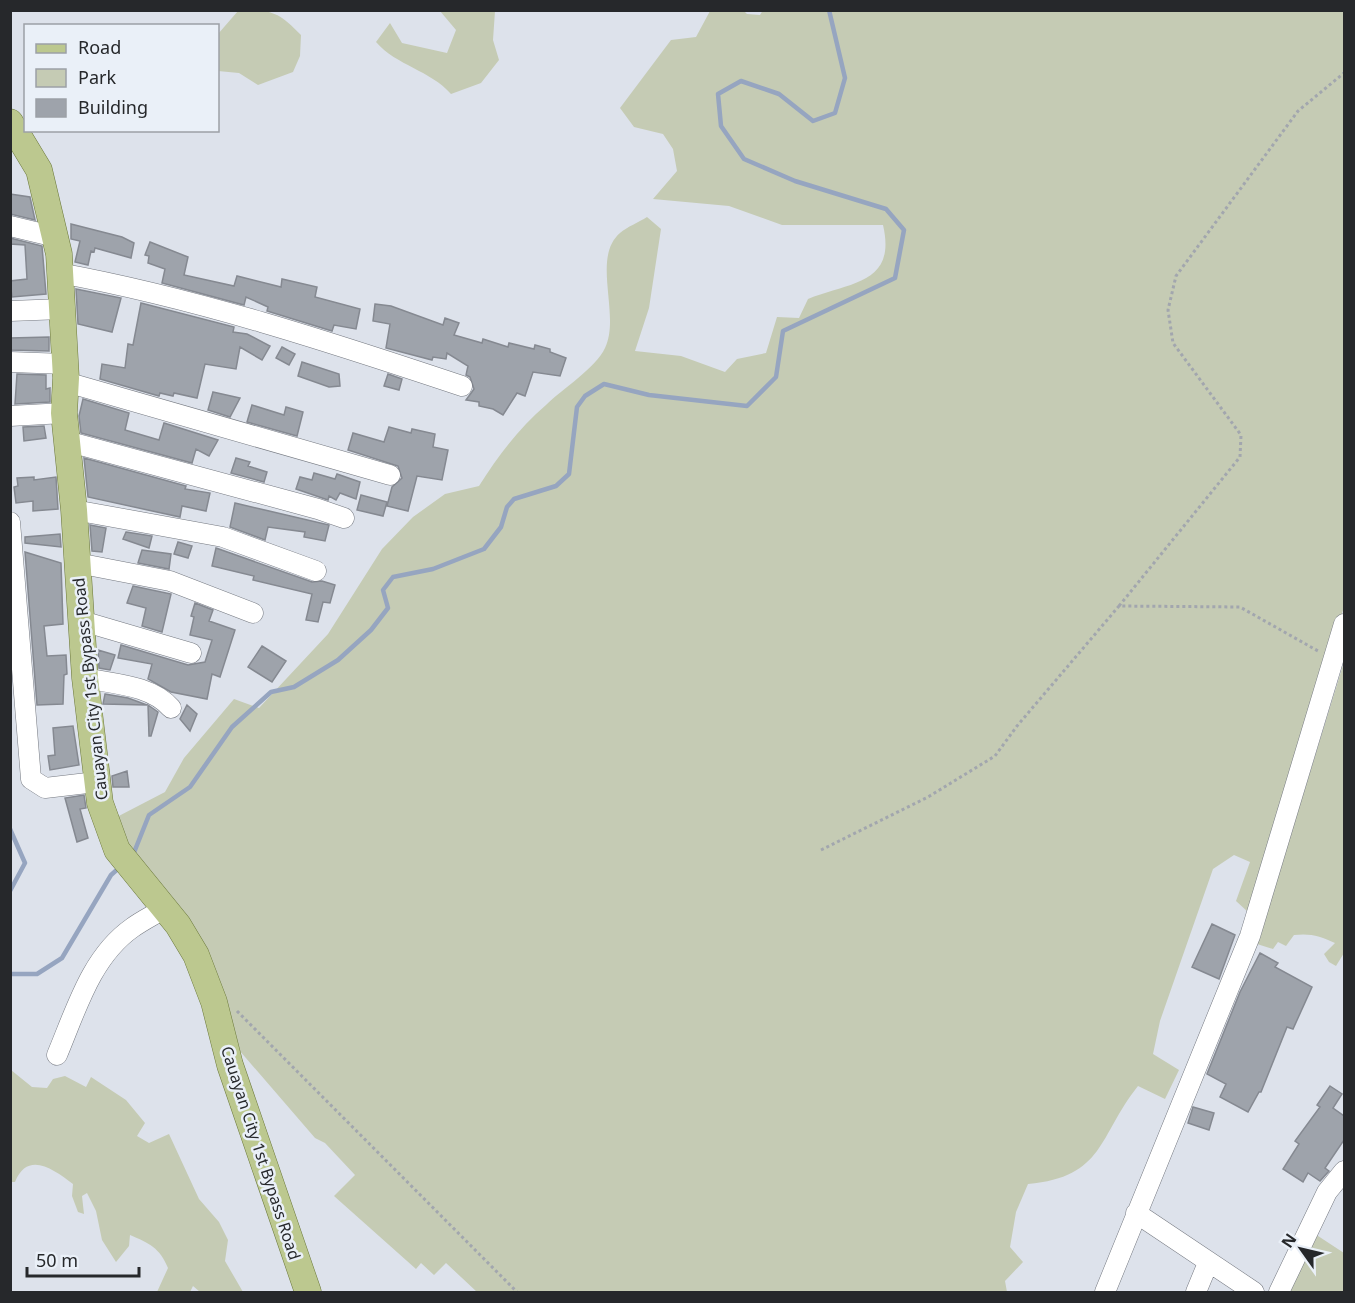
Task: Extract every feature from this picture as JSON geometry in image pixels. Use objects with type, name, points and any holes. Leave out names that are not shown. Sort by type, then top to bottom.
[{"type":"main road","name":"Cauayan City 1st Bypass Road","points":[[10,122],[39,170],[56,237],[66,373],[64,413],[74,510],[85,678],[96,782],[104,814],[125,859],[165,909],[196,955],[214,1002],[230,1065],[308,1293]]},
{"type":"street","points":[[10,226],[56,237]]},
{"type":"street","points":[[59,273],[131,286],[350,349],[462,386]]},
{"type":"street","points":[[10,310],[62,309]]},
{"type":"street","points":[[10,362],[66,373],[390,475]]},
{"type":"street","points":[[10,416],[64,413]]},
{"type":"street","points":[[66,441],[344,518]]},
{"type":"street","points":[[74,510],[224,537],[316,571]]},
{"type":"street","points":[[10,522],[32,779],[45,788],[96,782]]},
{"type":"street","points":[[77,563],[170,581],[253,613]]},
{"type":"street","points":[[82,621],[191,653]]},
{"type":"street","points":[[1105,1293],[1250,936],[1344,624]]},
{"type":"street","points":[[85,678],[137,688],[161,696],[171,708]]},
{"type":"street","points":[[57,1055],[85,986],[100,960],[132,928],[165,909]]},
{"type":"street","points":[[1279,1293],[1327,1191],[1344,1171]]},
{"type":"street","points":[[1136,1213],[1254,1293]]},
{"type":"street","points":[[1196,1293],[1208,1263]]},
{"type":"path","points":[[821,850],[928,797],[995,756],[1017,726],[1119,606],[1240,457],[1241,435],[1173,343],[1168,310],[1176,276],[1298,111],[1344,74]]},
{"type":"path","points":[[1119,606],[1240,607],[1333,659]]},
{"type":"path","points":[[214,1002],[227,1004],[240,1013],[330,1107],[517,1293]]},
{"type":"green space","points":[[763,10],[1344,11],[1344,607],[1248,912],[1236,901],[1250,862],[1234,855],[1213,869],[1160,1021],[1153,1054],[1179,1070],[1165,1099],[1138,1086],[1097,1151],[1086,1163],[1072,1173],[1053,1180],[1028,1184],[1016,1212],[1010,1247],[1023,1262],[1005,1281],[1007,1292],[477,1292],[446,1263],[434,1275],[421,1263],[416,1269],[334,1196],[355,1175],[325,1143],[315,1138],[233,1043],[113,819],[165,792],[184,758],[234,699],[259,708],[328,634],[382,549],[413,517],[445,494],[479,486],[501,453],[527,423],[601,356],[609,335],[608,257],[612,244],[620,233],[647,217],[661,229],[649,308],[635,351],[681,356],[725,372],[737,359],[766,353],[777,317],[799,318],[808,299],[853,284],[876,270],[883,259],[885,245],[883,225],[782,225],[729,206],[653,199],[677,171],[673,149],[663,134],[634,127],[620,108],[671,40],[696,37],[710,11],[744,11],[747,14],[760,15]]},
{"type":"green space","points":[[238,11],[273,13],[301,35],[300,56],[293,72],[258,85],[239,73],[219,71],[219,33]]},
{"type":"green space","points":[[440,11],[495,11],[493,40],[499,60],[481,83],[451,94],[433,79],[394,57],[376,42],[390,23],[402,43],[447,53],[456,30]]},
{"type":"green space","points":[[1344,662],[1344,953],[1336,966],[1329,962],[1324,954],[1335,943],[1320,937],[1305,934],[1294,935],[1286,946],[1278,942],[1273,949],[1257,944]]},
{"type":"green space","points":[[11,1070],[32,1087],[47,1088],[53,1079],[65,1076],[86,1087],[91,1077],[126,1100],[145,1123],[137,1136],[149,1143],[169,1134],[199,1199],[219,1222],[228,1240],[225,1261],[243,1292],[200,1292],[193,1286],[190,1292],[157,1292],[168,1268],[161,1256],[148,1244],[130,1235],[129,1246],[116,1262],[102,1240],[96,1211],[87,1193],[82,1196],[84,1214],[78,1212],[72,1196],[73,1184],[50,1169],[34,1165],[27,1167],[20,1172],[15,1182],[11,1182]]},
{"type":"green space","points":[[1315,1234],[1344,1253],[1344,1292],[1283,1292]]},
{"type":"building","points":[[10,194],[30,197],[35,220],[10,214]]},
{"type":"building","points":[[71,224],[122,237],[134,243],[131,258],[95,248],[94,252],[91,251],[88,265],[75,262],[80,241],[71,239]]},
{"type":"building","points":[[10,238],[42,246],[46,294],[12,297],[10,281],[27,279],[25,245],[10,244]]},
{"type":"building","points":[[150,242],[188,257],[184,275],[234,286],[237,276],[281,287],[282,279],[317,287],[315,297],[360,309],[356,329],[334,325],[332,331],[267,311],[268,307],[246,297],[244,305],[162,283],[165,269],[148,263],[149,256],[145,255]]},
{"type":"building","points":[[76,289],[121,298],[112,332],[78,324]]},
{"type":"building","points":[[141,303],[234,327],[233,332],[247,334],[270,346],[262,360],[240,347],[236,369],[205,364],[197,398],[174,393],[173,396],[160,393],[159,396],[100,379],[102,364],[125,368],[128,344],[133,345]]},
{"type":"building","points":[[375,304],[391,306],[443,325],[445,318],[459,323],[454,335],[482,343],[483,339],[508,347],[509,343],[534,349],[535,345],[550,349],[550,352],[566,358],[560,376],[533,372],[525,396],[517,393],[503,415],[493,409],[479,406],[479,402],[466,400],[474,389],[470,377],[466,375],[468,366],[447,353],[446,359],[433,357],[432,360],[386,348],[390,324],[373,321]]},
{"type":"building","points":[[49,337],[49,351],[10,350],[10,338]]},
{"type":"building","points":[[282,347],[295,354],[289,365],[276,358]]},
{"type":"building","points":[[302,362],[339,374],[340,386],[329,387],[298,376]]},
{"type":"building","points":[[17,374],[46,375],[46,389],[50,388],[50,402],[15,404]]},
{"type":"building","points":[[388,374],[402,379],[399,390],[384,386]]},
{"type":"building","points":[[213,392],[240,398],[230,417],[208,410]]},
{"type":"building","points":[[83,399],[129,413],[125,430],[159,440],[164,423],[218,440],[209,456],[196,449],[192,463],[81,433],[79,416]]},
{"type":"building","points":[[252,405],[284,415],[286,407],[303,412],[297,436],[247,422]]},
{"type":"building","points":[[44,426],[46,438],[24,441],[23,427]]},
{"type":"building","points":[[389,427],[411,433],[412,429],[435,434],[433,447],[448,450],[442,480],[417,476],[408,511],[387,506],[392,487],[402,478],[398,466],[348,450],[353,433],[384,442]]},
{"type":"building","points":[[84,458],[186,486],[185,489],[210,493],[206,511],[182,506],[180,517],[88,497]]},
{"type":"building","points":[[236,458],[250,462],[248,466],[267,472],[264,482],[231,473]]},
{"type":"building","points":[[314,473],[335,479],[337,474],[360,482],[356,499],[340,493],[336,500],[329,496],[328,500],[296,489],[300,477],[312,480]]},
{"type":"building","points":[[34,477],[34,480],[56,477],[58,509],[33,511],[33,501],[16,503],[14,487],[18,486],[17,478]]},
{"type":"building","points":[[361,495],[387,502],[383,516],[357,510]]},
{"type":"building","points":[[235,503],[329,525],[325,541],[304,537],[305,532],[268,527],[265,540],[230,527]]},
{"type":"building","points":[[90,525],[106,528],[102,552],[92,551]]},
{"type":"building","points":[[126,532],[152,536],[149,548],[123,539]]},
{"type":"building","points":[[60,534],[61,547],[25,543],[25,537]]},
{"type":"building","points":[[178,542],[192,546],[188,558],[174,554]]},
{"type":"building","points":[[216,548],[312,582],[322,581],[335,585],[330,603],[323,602],[318,622],[306,620],[312,594],[253,580],[254,576],[212,566]]},
{"type":"building","points":[[142,550],[171,554],[169,569],[138,563]]},
{"type":"building","points":[[25,552],[61,563],[63,624],[44,626],[47,656],[66,655],[67,674],[64,675],[63,704],[37,705]]},
{"type":"building","points":[[133,586],[171,594],[162,632],[142,626],[146,608],[127,603]]},
{"type":"building","points":[[195,603],[213,610],[209,621],[235,630],[220,677],[212,674],[207,699],[171,692],[148,679],[152,664],[118,658],[121,645],[188,665],[205,662],[212,640],[190,635],[194,617],[191,616]]},
{"type":"building","points":[[262,646],[286,661],[272,682],[248,667]]},
{"type":"building","points":[[98,650],[115,655],[110,670],[99,668]]},
{"type":"building","points":[[105,694],[128,698],[147,705],[103,704]]},
{"type":"building","points":[[148,705],[158,712],[151,736],[149,736]]},
{"type":"building","points":[[187,705],[197,714],[190,731],[180,719]]},
{"type":"building","points":[[73,726],[79,765],[50,770],[48,756],[55,755],[53,728]]},
{"type":"building","points":[[127,771],[129,787],[113,787],[112,776]]},
{"type":"building","points":[[84,795],[86,808],[80,809],[88,838],[77,842],[65,798]]},
{"type":"building","points":[[1212,924],[1235,935],[1219,979],[1192,967]]},
{"type":"building","points":[[1260,953],[1278,963],[1275,967],[1312,987],[1293,1029],[1287,1027],[1261,1092],[1248,1112],[1220,1097],[1226,1084],[1207,1074],[1240,992]]},
{"type":"building","points":[[1330,1086],[1342,1094],[1333,1108],[1344,1116],[1344,1140],[1325,1168],[1329,1171],[1320,1181],[1308,1173],[1303,1182],[1283,1169],[1299,1144],[1295,1141],[1320,1107],[1317,1105]]},
{"type":"building","points":[[1193,1107],[1214,1113],[1209,1130],[1188,1123]]},
{"type":"waterway","points":[[133,855],[149,815],[190,787],[232,727],[271,692],[294,687],[338,660],[371,630],[388,608],[383,590],[393,577],[433,569],[484,549],[501,527],[507,507],[514,499],[556,486],[569,474],[577,407],[585,396],[604,384],[649,395],[747,406],[776,377],[783,331],[895,278],[904,230],[886,209],[795,181],[744,159],[721,126],[718,94],[741,81],[779,94],[813,121],[835,113],[845,78],[829,10]]},
{"type":"waterway","points":[[10,829],[25,863],[10,891]]},
{"type":"waterway","points":[[10,974],[37,974],[62,958],[111,875],[120,867]]}]
